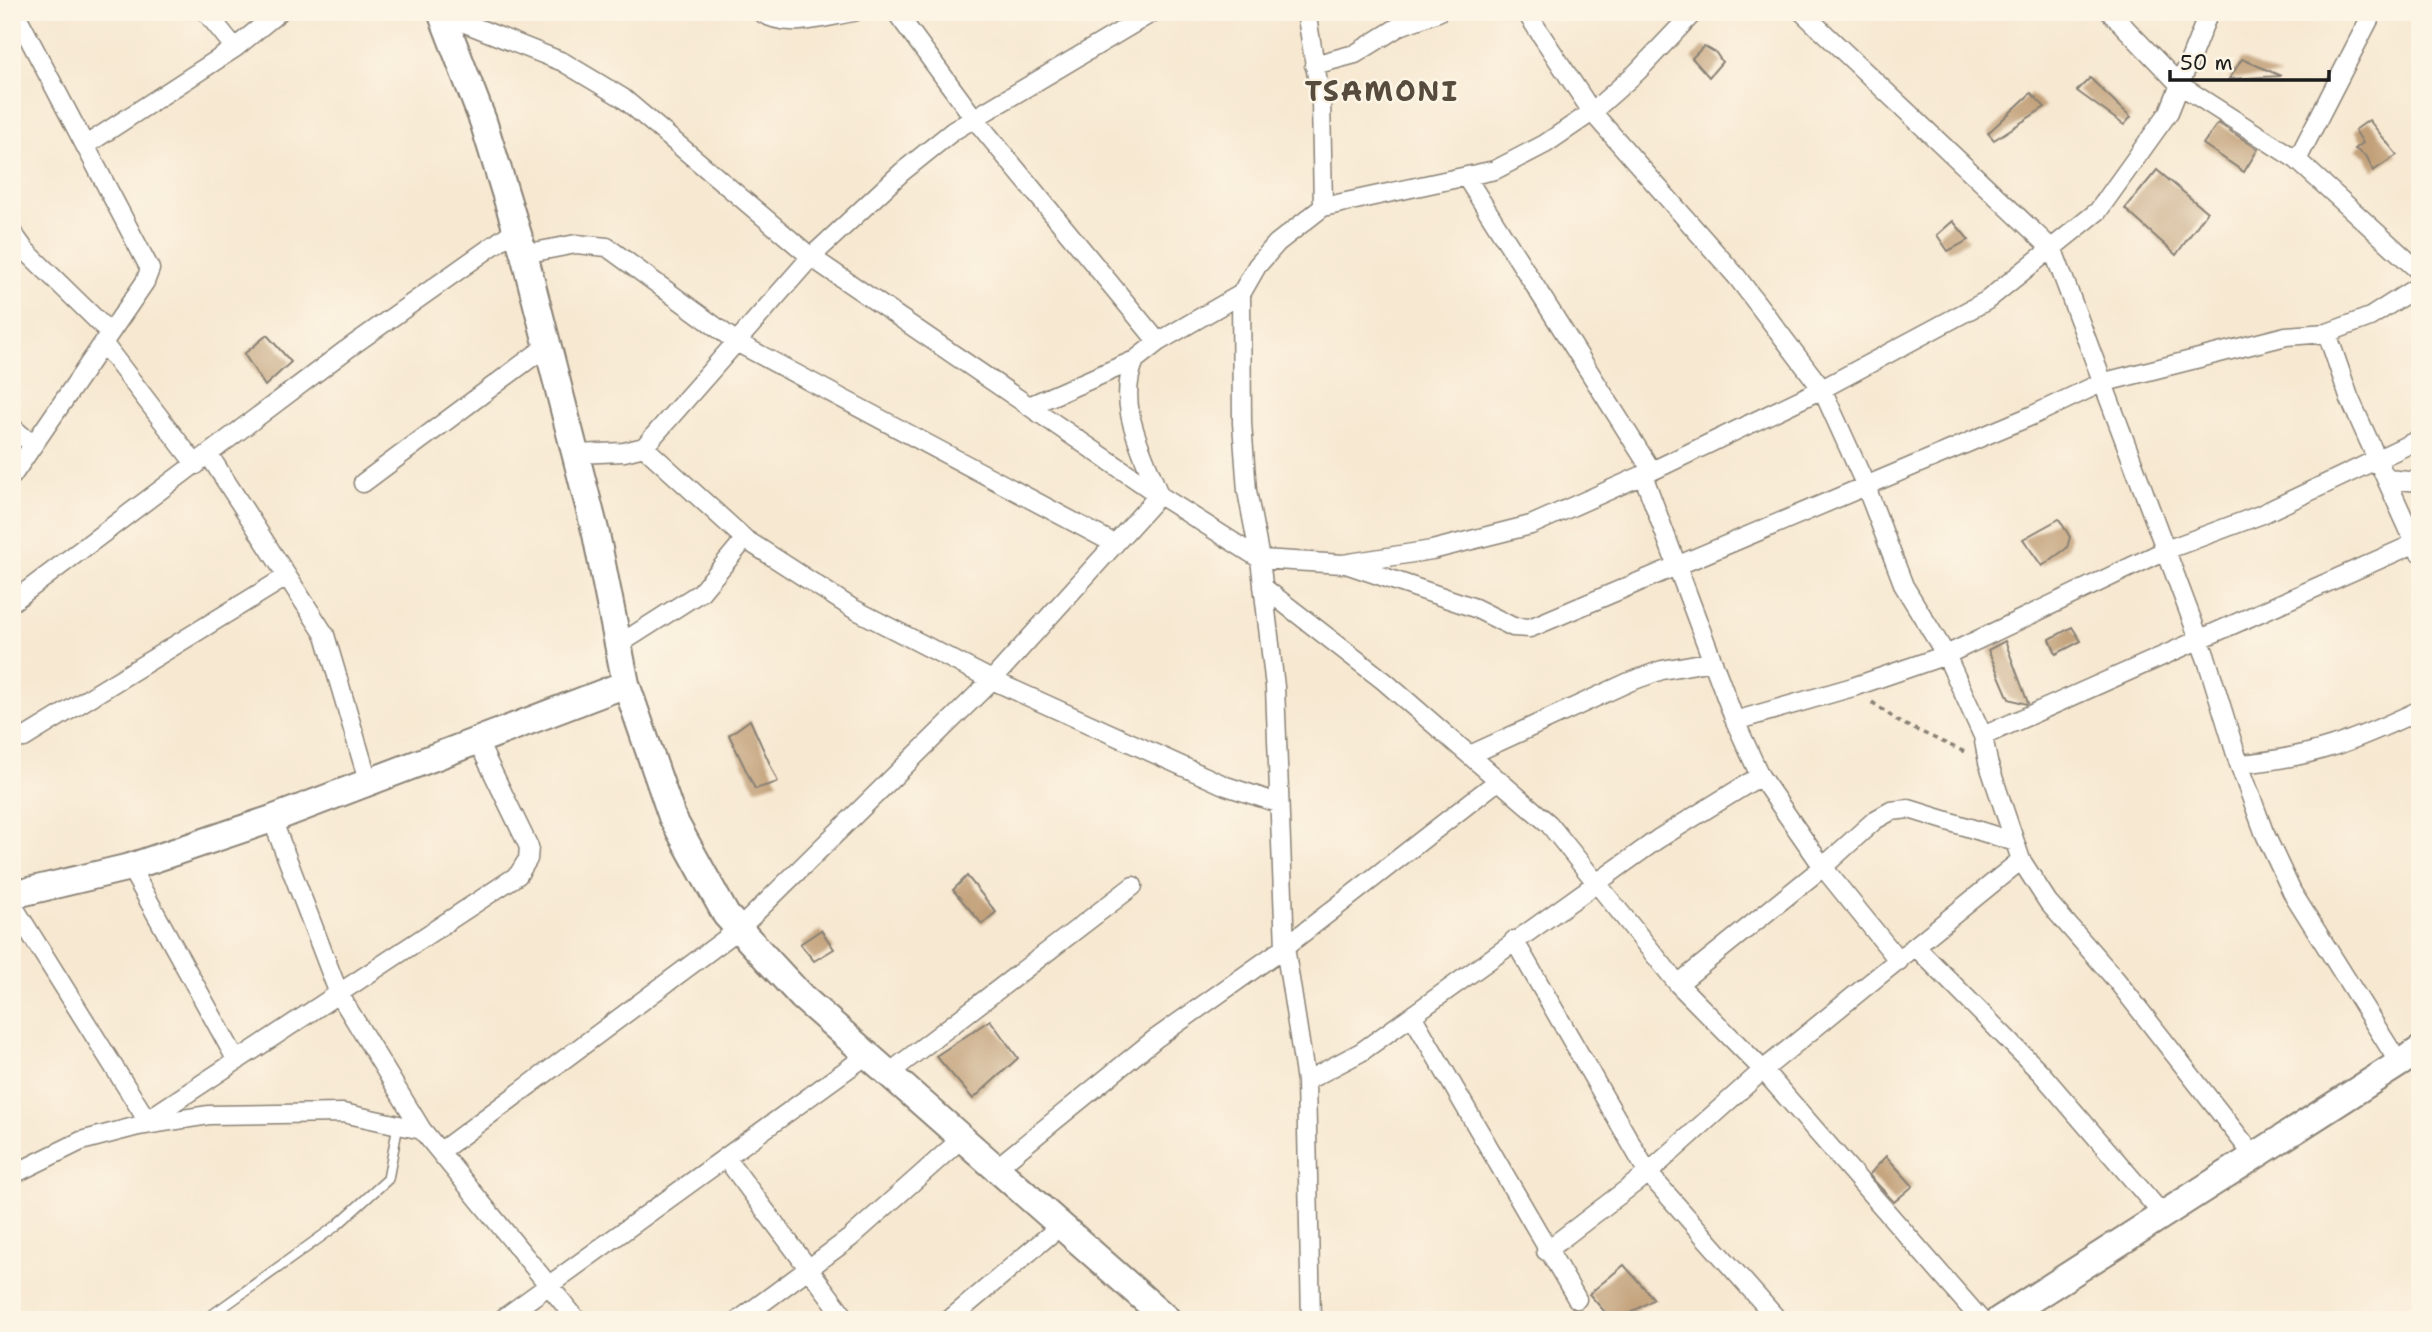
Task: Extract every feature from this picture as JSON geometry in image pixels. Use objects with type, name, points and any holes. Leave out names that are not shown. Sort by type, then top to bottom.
[{"type":"main road","points":[[441,13],[483,121],[523,254],[576,454],[626,684],[672,817],[726,915],[802,997],[1059,1227],[1155,1317]]},
{"type":"main road","points":[[12,895],[130,867],[272,819],[369,785],[626,684]]},
{"type":"main road","points":[[1999,1320],[2409,1056]]},
{"type":"street","points":[[12,476],[145,282],[150,269],[15,12]]},
{"type":"street","points":[[205,12],[235,48]]},
{"type":"street","points":[[86,145],[235,48],[279,12]]},
{"type":"street","points":[[760,12],[771,19],[792,22],[854,12]]},
{"type":"street","points":[[896,12],[974,118],[1158,342]]},
{"type":"street","points":[[576,454],[624,452],[644,447],[811,257],[902,172],[974,118],[998,107],[1153,12]]},
{"type":"street","points":[[1306,12],[1321,100],[1323,207]]},
{"type":"street","points":[[1314,65],[1355,54],[1399,26],[1438,12]]},
{"type":"street","points":[[1526,12],[1592,113],[1737,277],[1822,389],[1865,484],[1904,586],[1946,655],[1983,736],[1988,762],[2021,860],[2049,902],[2117,981],[2254,1156]]},
{"type":"street","points":[[1311,1320],[1306,1081],[1285,947],[1275,687],[1260,559],[1247,491],[1242,423],[1241,294],[1257,266],[1277,243],[1323,207],[1495,170],[1545,144],[1592,113],[1637,72],[1694,12]]},
{"type":"street","points":[[1802,12],[2053,250],[2199,640],[2239,764],[2292,892],[2409,1056]]},
{"type":"street","points":[[2110,12],[2180,85],[2297,160],[2420,272]]},
{"type":"street","points":[[441,13],[563,62],[623,98],[811,257],[1159,495],[1260,559],[1343,564],[1432,550],[1531,524],[1648,473],[1822,389],[1986,302],[2098,211],[2169,112],[2186,63],[2209,12]]},
{"type":"street","points":[[2297,160],[2373,12]]},
{"type":"street","points":[[1466,177],[1648,473],[1678,566],[1735,721],[1760,776],[1823,867],[1899,961]]},
{"type":"street","points":[[12,602],[346,350],[515,230]]},
{"type":"street","points":[[12,232],[25,250],[106,338],[202,460],[286,578],[332,649],[369,785]]},
{"type":"street","points":[[523,254],[576,244],[607,247],[738,343],[1115,544]]},
{"type":"street","points":[[1343,564],[1475,608],[1521,629],[1678,566],[1865,484],[2031,416],[2101,383],[2286,336],[2327,333],[2370,317],[2420,285]]},
{"type":"street","points":[[1029,406],[1135,360],[1158,342],[1241,294]]},
{"type":"street","points":[[1983,736],[2199,640],[2418,548],[2348,397],[2327,333]]},
{"type":"street","points":[[363,483],[548,345]]},
{"type":"street","points":[[1135,360],[1127,379],[1126,404],[1159,495]]},
{"type":"street","points":[[12,427],[33,445]]},
{"type":"street","points":[[1735,721],[1853,687],[1946,655],[2166,550],[2260,515],[2420,439]]},
{"type":"street","points":[[644,447],[745,539],[852,608],[992,680],[1226,786],[1278,803]]},
{"type":"street","points":[[2387,479],[2420,482]]},
{"type":"street","points":[[441,1151],[739,929],[992,680],[1159,495]]},
{"type":"street","points":[[618,645],[701,592],[745,539]]},
{"type":"street","points":[[12,739],[24,738],[286,578]]},
{"type":"street","points":[[1263,587],[1384,681],[1549,824],[1678,984],[1763,1070],[1981,1320]]},
{"type":"street","points":[[1470,755],[1629,682],[1662,670],[1713,661]]},
{"type":"street","points":[[2239,764],[2291,760],[2357,740],[2420,710]]},
{"type":"street","points":[[142,1123],[518,875],[528,859],[529,847],[478,742]]},
{"type":"street","points":[[1306,1081],[1361,1052],[1658,839],[1760,776]]},
{"type":"street","points":[[995,1169],[1155,1039],[1285,947],[1499,780]]},
{"type":"street","points":[[1678,984],[1823,867],[1875,820],[1891,811],[1909,809],[2015,842]]},
{"type":"street","points":[[272,819],[338,994],[422,1130],[577,1320]]},
{"type":"street","points":[[1546,1251],[1648,1173],[1763,1070],[2021,860]]},
{"type":"street","points":[[130,867],[237,1061]]},
{"type":"street","points":[[888,1074],[1133,886]]},
{"type":"street","points":[[12,904],[142,1123]]},
{"type":"street","points":[[1514,940],[1648,1173],[1778,1320]]},
{"type":"street","points":[[1916,947],[2041,1073],[2163,1215]]},
{"type":"street","points":[[1413,1017],[1546,1251],[1577,1300]]},
{"type":"street","points":[[501,1320],[549,1288],[867,1055]]},
{"type":"street","points":[[12,1175],[81,1141],[142,1123],[209,1115],[343,1113],[422,1130]]},
{"type":"street","points":[[739,1320],[850,1238],[961,1139]]},
{"type":"street","points":[[726,1158],[847,1320]]},
{"type":"street","points":[[949,1320],[1059,1227]]},
{"type":"lane","points":[[205,1320],[335,1226],[388,1179],[398,1125]]},
{"type":"path","points":[[1853,687],[1899,722],[1988,762]]},
{"type":"building","points":[[1704,46],[1716,53],[1722,62],[1709,77],[1692,58]]},
{"type":"building","points":[[2242,59],[2281,76],[2229,79]]},
{"type":"building","points":[[2090,78],[2131,117],[2124,125],[2077,91]]},
{"type":"building","points":[[2031,93],[2045,107],[1994,140],[1988,133]]},
{"type":"building","points":[[2369,120],[2397,155],[2373,171],[2367,157],[2355,149],[2363,143],[2355,130]]},
{"type":"building","points":[[2218,123],[2258,149],[2244,172],[2203,144]]},
{"type":"building","points":[[2157,170],[2207,212],[2176,255],[2125,209]]},
{"type":"building","points":[[1953,221],[1969,240],[1948,251],[1937,235]]},
{"type":"building","points":[[267,335],[291,362],[265,386],[244,354]]},
{"type":"building","points":[[2059,519],[2070,537],[2067,548],[2042,566],[2023,539]]},
{"type":"building","points":[[2072,627],[2081,641],[2056,654],[2050,639]]},
{"type":"building","points":[[2005,641],[2028,703],[2026,704],[2009,699],[1988,650]]},
{"type":"building","points":[[750,720],[778,782],[755,789],[729,735]]},
{"type":"building","points":[[967,876],[996,912],[982,924],[953,890]]},
{"type":"building","points":[[821,930],[834,949],[814,961],[800,944]]},
{"type":"building","points":[[990,1020],[1018,1058],[973,1099],[936,1056]]},
{"type":"building","points":[[1886,1156],[1913,1186],[1894,1202],[1869,1175]]},
{"type":"building","points":[[1624,1265],[1654,1299],[1619,1320],[1612,1320],[1589,1294]]},
{"type":"district","name":"TSAMONI","points":[[1382,91]]}]
